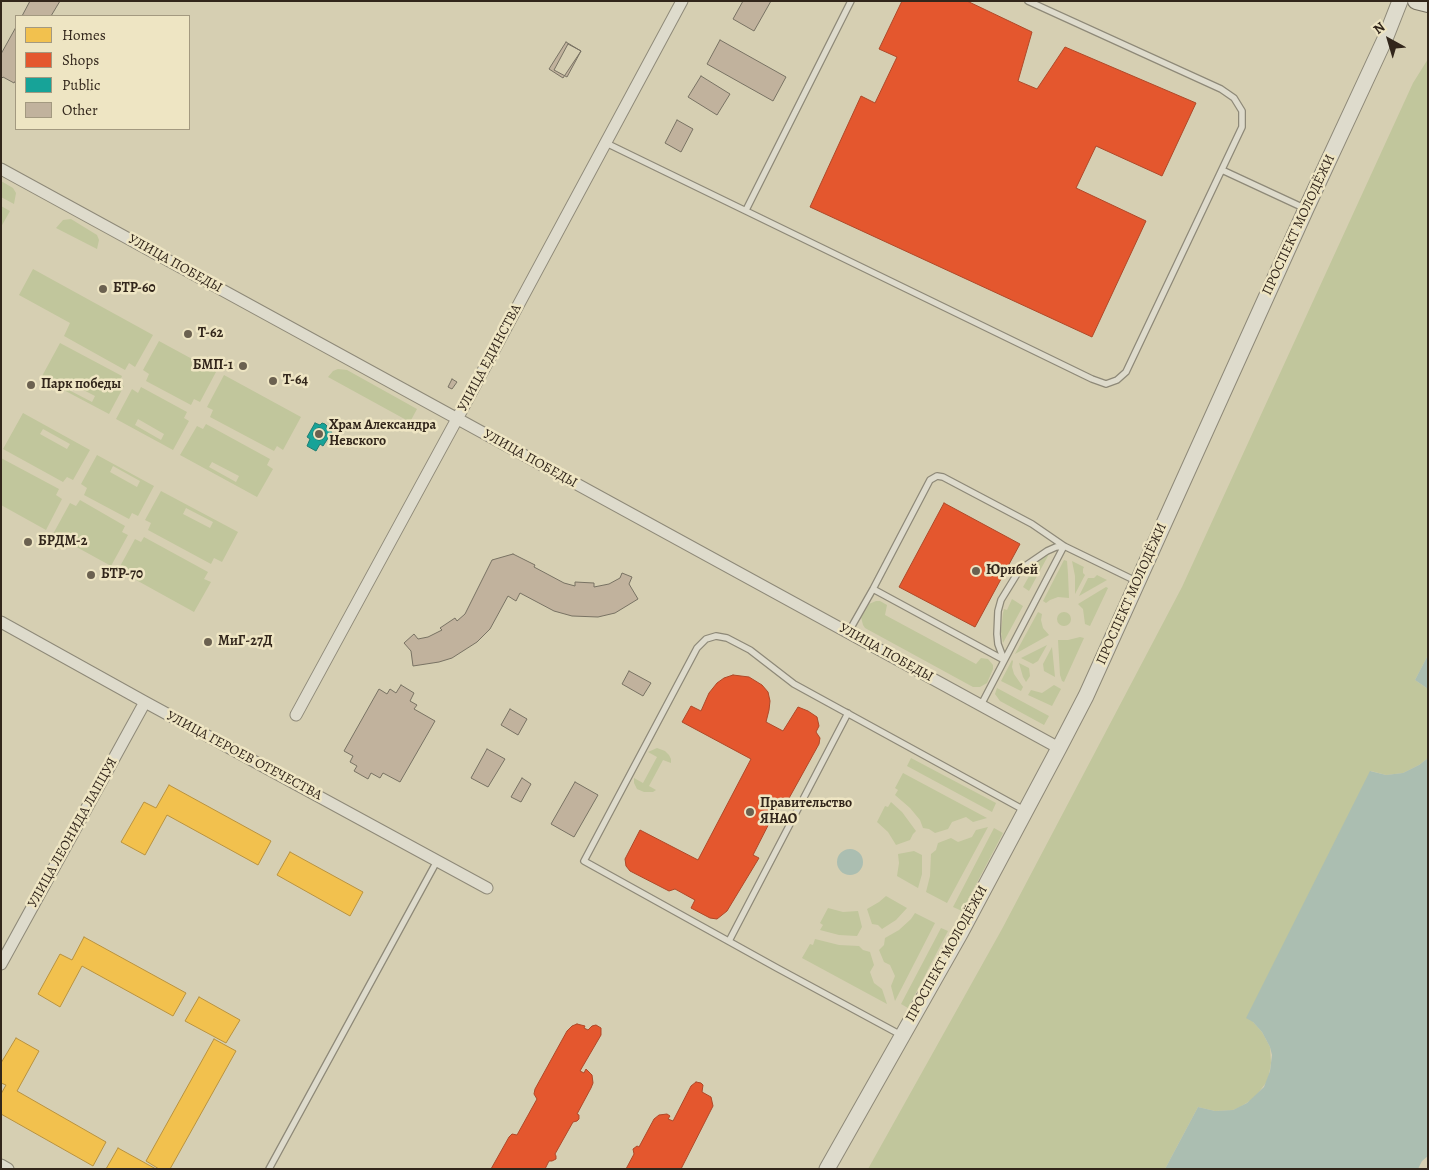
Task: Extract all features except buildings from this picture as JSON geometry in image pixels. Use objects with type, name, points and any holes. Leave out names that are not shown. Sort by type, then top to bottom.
[{"type":"main road","points":[[1416,1],[1428,4]]},
{"type":"street","name":"УЛИЦА ЕДИНСТВА","points":[[296,715],[682,1]]},
{"type":"street","name":"ПРОСПЕКТ МОЛОДЁЖИ","points":[[827,1169],[961,932],[1086,696],[1385,39],[1400,1]]},
{"type":"street","name":"УЛИЦА ПОБЕДЫ","points":[[1,169],[1059,748]]},
{"type":"street","name":"УЛИЦА ГЕРОЕВ ОТЕЧЕСТВА","points":[[1,622],[487,888]]},
{"type":"street","name":"УЛИЦА ЛЕОНИДА ЛАПЦУЯ","points":[[1,964],[145,702]]},
{"type":"street","points":[[1,1165],[8,1169]]},
{"type":"lane","points":[[746,210],[851,1]]},
{"type":"lane","points":[[606,143],[1083,375],[1106,384],[1117,380],[1126,372],[1242,127],[1242,111],[1234,98],[1221,89],[1028,1]]},
{"type":"lane","points":[[1222,170],[1306,209]]},
{"type":"lane","points":[[848,632],[873,589],[930,480],[937,476],[943,477],[1032,524],[1064,546],[1138,582]]},
{"type":"lane","points":[[981,705],[1064,546]]},
{"type":"lane","points":[[1004,660],[998,644],[997,634],[998,610],[1001,600],[1017,574],[1025,566],[1046,551],[1064,546]]},
{"type":"lane","points":[[873,589],[1004,660]]},
{"type":"lane","points":[[902,1035],[584,861],[697,648],[706,639],[716,636],[727,638],[750,650],[794,684],[1026,811]]},
{"type":"lane","points":[[729,941],[848,713]]},
{"type":"lane","points":[[268,1169],[437,861]]},
{"type":"green space","points":[[1428,59],[1428,655],[1415,680],[1428,689],[1428,758],[1403,773],[1386,775],[1371,771],[1253,1022],[1262,1032],[1270,1047],[1271,1063],[1268,1080],[1253,1099],[1233,1110],[1215,1111],[1198,1107],[1165,1169],[868,1169],[1002,929],[1182,587],[1413,83]]},
{"type":"green space","points":[[1,181],[13,188],[16,193],[14,204],[1,197]]},
{"type":"green space","points":[[1,206],[10,211],[1,227]]},
{"type":"green space","points":[[71,219],[97,235],[99,240],[97,249],[56,228],[63,220]]},
{"type":"green space","points":[[33,269],[153,335],[135,367],[129,363],[125,370],[64,336],[70,323],[19,295]]},
{"type":"green space","points":[[159,341],[216,372],[200,402],[194,399],[191,405],[146,381],[149,374],[143,370]]},
{"type":"green space","points":[[60,343],[122,376],[119,383],[124,386],[109,414],[41,378]],"holes":[[[68,382],[95,396],[92,402],[65,388]]]},
{"type":"green space","points":[[338,369],[347,370],[417,409],[410,422],[328,377],[333,371]]},
{"type":"green space","points":[[224,375],[301,417],[283,450],[277,446],[274,451],[210,417],[213,410],[207,407]]},
{"type":"green space","points":[[141,387],[187,412],[184,418],[189,421],[173,450],[116,419],[132,389],[138,393]],"holes":[[[138,419],[164,434],[161,440],[135,425]]]},
{"type":"green space","points":[[23,413],[90,450],[73,480],[67,477],[63,482],[3,449]],"holes":[[[43,429],[70,444],[67,449],[40,434]]]},
{"type":"green space","points":[[206,424],[270,459],[267,465],[273,469],[257,497],[180,455],[197,426],[203,429]],"holes":[[[212,462],[239,476],[236,482],[209,467]]]},
{"type":"green space","points":[[97,455],[154,486],[138,516],[132,513],[129,519],[84,495],[87,488],[81,484]],"holes":[[[113,466],[140,481],[137,487],[110,472]]]},
{"type":"green space","points":[[1,458],[59,489],[56,495],[62,499],[46,530],[1,505]]},
{"type":"green space","points":[[161,491],[238,532],[222,562],[214,558],[211,564],[148,530],[151,523],[145,520]],"holes":[[[186,508],[213,522],[210,528],[183,514]]]},
{"type":"green space","points":[[80,500],[125,526],[122,532],[128,535],[111,566],[53,534],[70,503],[76,506]]},
{"type":"green space","points":[[144,537],[208,572],[204,579],[211,582],[194,612],[118,570],[135,539],[141,542]]},
{"type":"green space","points":[[1048,554],[1029,591],[1023,587],[1032,571],[1028,568]]},
{"type":"green space","points":[[1064,560],[1067,561],[1069,598],[1058,597],[1046,603],[1043,601]]},
{"type":"green space","points":[[1072,561],[1084,567],[1083,573],[1085,575],[1075,594],[1075,576]]},
{"type":"green space","points":[[1097,575],[1107,580],[1079,596],[1088,578],[1094,578]]},
{"type":"green space","points":[[1106,587],[1108,588],[1090,626],[1085,624],[1083,609],[1078,604]]},
{"type":"green space","points":[[1012,599],[1023,606],[1003,643],[1001,632],[1003,613],[1004,609],[1007,610]]},
{"type":"green space","points":[[876,601],[887,605],[885,615],[976,664],[981,658],[988,659],[993,665],[993,669],[987,683],[980,687],[973,687],[865,628],[861,617],[869,604]]},
{"type":"green space","points":[[1038,612],[1042,614],[1043,628],[1049,635],[1015,654]]},
{"type":"green space","points":[[1061,612],[1067,612],[1071,619],[1067,626],[1061,626],[1057,622],[1057,616]]},
{"type":"green space","points":[[1084,638],[1064,682],[1060,675],[1058,640]]},
{"type":"green space","points":[[1047,645],[1038,661],[1033,664],[1021,658]]},
{"type":"green space","points":[[1052,647],[1055,677],[1044,671],[1043,664]]},
{"type":"green space","points":[[1012,660],[1014,674],[1023,687],[1021,691],[1001,681]]},
{"type":"green space","points":[[1019,663],[1029,668],[1030,676],[1026,682],[1023,677]]},
{"type":"green space","points":[[1054,685],[1061,689],[1052,706],[1028,695],[1031,690],[1042,693]]},
{"type":"green space","points":[[997,688],[1049,716],[1044,725],[1000,701],[995,694]]},
{"type":"green space","points":[[657,748],[669,755],[671,763],[663,760],[649,786],[656,790],[644,792],[637,789],[634,778],[643,783],[657,757],[648,752]]},
{"type":"green space","points":[[911,758],[996,803],[992,812],[907,766]]},
{"type":"green space","points":[[903,773],[987,818],[973,822],[966,817],[952,822],[948,829],[935,833],[923,828],[920,820],[910,808],[895,795],[898,790],[895,788]]},
{"type":"green space","points":[[891,802],[902,812],[916,831],[910,840],[896,845],[888,832],[877,822],[885,806],[888,807]]},
{"type":"green space","points":[[988,827],[947,903],[926,892],[930,876],[931,854],[936,850],[938,843],[951,838],[958,842],[972,837],[976,830]]},
{"type":"green space","points":[[994,828],[1003,833],[962,911],[953,907]]},
{"type":"green space","points":[[914,851],[922,855],[922,874],[918,888],[897,876],[898,854]]},
{"type":"green space","points":[[886,896],[907,908],[896,920],[882,929],[878,925],[872,924],[867,909]]},
{"type":"green space","points":[[828,908],[843,912],[858,911],[862,927],[857,936],[839,935],[820,930],[823,925],[820,923]]},
{"type":"green space","points":[[915,913],[935,923],[895,1001],[891,986],[895,976],[890,965],[884,962],[879,950],[884,945],[885,938],[899,930]]},
{"type":"green space","points":[[941,928],[948,931],[908,1008],[901,1004]]},
{"type":"green space","points":[[815,939],[839,945],[859,946],[863,950],[870,952],[874,965],[870,972],[874,983],[882,989],[887,1004],[802,958],[810,944],[813,945]]},
{"type":"shaded area","points":[[1428,655],[1428,689],[1415,680]]},
{"type":"shaded area","points":[[1428,758],[1428,1156],[1422,1161],[1418,1169],[1165,1169],[1198,1107],[1215,1111],[1233,1110],[1247,1103],[1264,1087],[1270,1071],[1272,1055],[1270,1047],[1262,1032],[1253,1022],[1246,1018],[1370,771],[1386,775],[1403,773]]},
{"type":"shaded area","points":[[850,849],[860,852],[863,862],[860,872],[850,875],[840,872],[837,862],[840,852]]},
{"type":"place","name":"БТР-60","points":[[103,289]]},
{"type":"place","name":"Т-62","points":[[188,334]]},
{"type":"place","name":"БМП-1","points":[[243,366]]},
{"type":"place","name":"Т-64","points":[[273,381]]},
{"type":"place","name":"Парк победы","points":[[31,385]]},
{"type":"place","name":"Храм Александра Невского","points":[[319,434]]},
{"type":"place","name":"БРДМ-2","points":[[28,542]]},
{"type":"place","name":"Юрибей","points":[[976,571]]},
{"type":"place","name":"БТР-70","points":[[91,575]]},
{"type":"place","name":"МиГ-27Д","points":[[208,642]]},
{"type":"place","name":"Правительство ЯНАО","points":[[750,812]]}]
